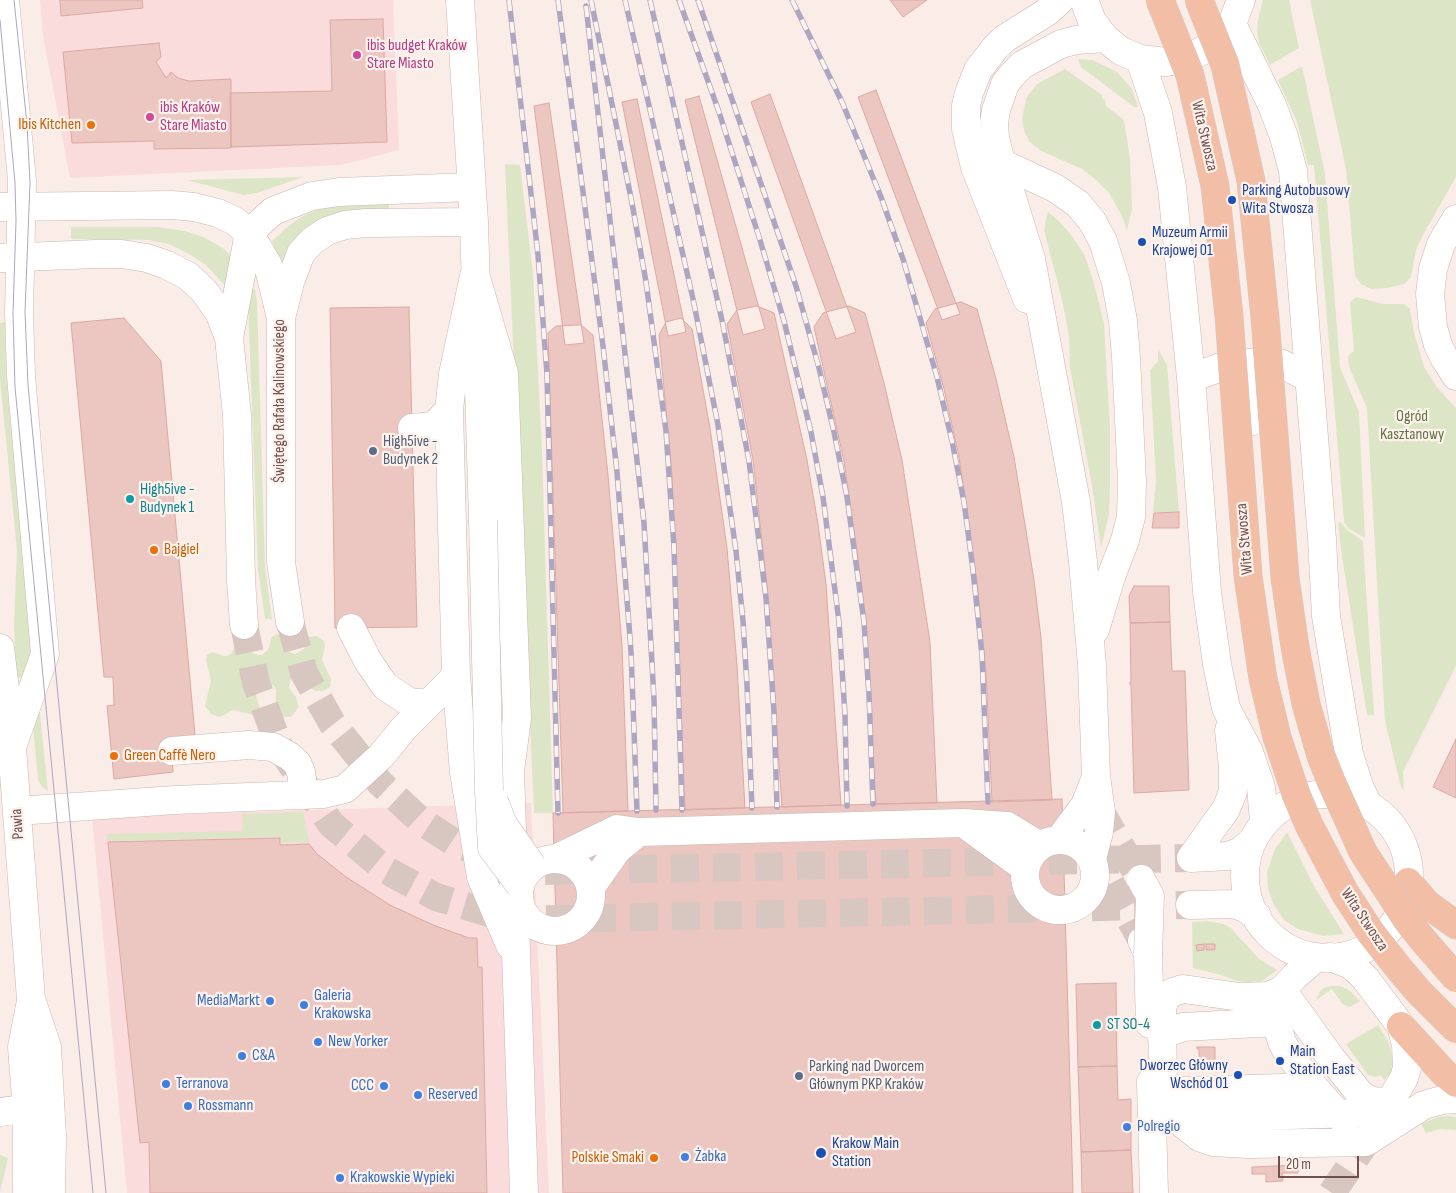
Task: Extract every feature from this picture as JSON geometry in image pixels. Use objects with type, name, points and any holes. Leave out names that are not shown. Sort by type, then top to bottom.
[{"type":"main road","name":"Wita Stwosza","points":[[1160,0],[1190,74],[1216,186],[1229,316],[1248,576],[1262,671],[1277,737],[1296,794],[1309,825],[1345,894],[1371,934],[1400,971],[1456,1030]]},
{"type":"main road","points":[[1200,0],[1225,65],[1251,181],[1265,318],[1285,578],[1294,647],[1308,712],[1321,756],[1363,852],[1422,940],[1456,978]]},
{"type":"main road","points":[[1408,882],[1427,904],[1456,925]]},
{"type":"main road","points":[[1400,1026],[1445,1074],[1456,1082]]},
{"type":"street","points":[[6,0],[19,138],[11,206],[10,257],[46,654],[12,747]]},
{"type":"street","points":[[460,0],[474,222],[489,791],[503,824],[536,870]]},
{"type":"street","points":[[1049,354],[992,215],[975,167],[966,129],[966,106],[969,92],[978,70],[995,48],[1004,38],[1047,12],[1060,0]]},
{"type":"street","points":[[1084,0],[1092,20],[1105,38],[1121,51],[1140,59],[1166,62],[1191,57],[1214,44],[1237,12]]},
{"type":"street","points":[[1237,12],[1284,137],[1292,171],[1322,539],[1324,602],[1349,754],[1358,786],[1368,805]]},
{"type":"street","points":[[1092,859],[1099,832],[1101,812],[1098,793],[1092,665],[1076,502],[1031,259],[1001,162],[995,138],[994,123],[1000,97],[1012,74],[1022,65],[1061,44],[1076,40],[1105,38]]},
{"type":"street","points":[[1140,59],[1158,113],[1171,178],[1191,378],[1207,592],[1226,708],[1233,766],[1233,792],[1226,809],[1191,858],[1228,856],[1241,851],[1258,831],[1284,806],[1294,801],[1318,795],[1344,796],[1368,805],[1388,821],[1402,845],[1406,856],[1408,882],[1399,915],[1391,928],[1369,948],[1356,954],[1324,957],[1302,955],[1278,943],[1266,931],[1257,916],[1246,890],[1245,867],[1258,831],[1261,787],[1249,752],[1226,708]]},
{"type":"street","points":[[969,143],[982,154],[1069,196],[1086,211],[1103,241],[1112,268],[1120,300],[1126,357],[1132,464],[1131,517],[1125,540],[1097,618],[1095,632]]},
{"type":"street","points":[[229,338],[249,233],[273,211],[312,196],[338,192],[472,187]]},
{"type":"street","name":"Świętego Rafała Kalinowskiego","points":[[11,206],[172,205],[194,207],[218,213],[235,221],[249,233],[268,265],[281,318],[281,562],[290,622]]},
{"type":"street","points":[[1456,218],[1441,244],[1433,269],[1430,301],[1433,327],[1438,345],[1444,359],[1456,376]]},
{"type":"street","points":[[281,318],[290,282],[301,253],[312,241],[327,231],[345,225],[366,223],[474,222]]},
{"type":"street","points":[[10,257],[61,254],[122,254],[147,258],[167,265],[188,276],[204,290],[219,312],[229,338],[237,415],[244,625]]},
{"type":"street","points":[[475,274],[453,374],[449,410],[456,676],[464,772],[481,877],[516,960]]},
{"type":"street","points":[[475,274],[504,373],[517,718],[510,771],[524,1193]]},
{"type":"street","points":[[1191,378],[1224,366],[1248,362],[1280,362],[1309,378]]},
{"type":"street","points":[[1248,362],[1253,421]]},
{"type":"street","points":[[412,428],[434,426],[449,410]]},
{"type":"street","points":[[351,628],[368,661],[385,686],[409,702],[427,704]]},
{"type":"street","name":"Pawia","points":[[0,648],[12,747],[31,999],[22,1047],[39,1107],[51,1193]]},
{"type":"street","points":[[456,676],[476,693],[496,693],[515,673]]},
{"type":"street","points":[[17,811],[175,800],[324,794],[345,789],[381,756],[427,704],[456,676]]},
{"type":"street","points":[[172,751],[249,745],[272,747],[289,756],[297,763],[301,772],[304,795]]},
{"type":"street","points":[[536,870],[567,861],[578,866],[586,876],[590,887],[591,898],[589,908],[584,917],[576,925],[555,931],[536,925],[523,912],[520,903],[536,870],[617,829],[639,832],[963,823],[1007,826],[1050,843],[1072,842],[1083,849],[1092,859],[1095,870],[1094,882],[1090,893],[1078,905],[1062,911],[1049,909],[1037,903],[1029,893],[1024,881],[1025,868],[1030,855],[1050,843],[1098,793]]},
{"type":"street","points":[[963,823],[1025,868]]},
{"type":"street","points":[[590,887],[618,850],[639,832]]},
{"type":"street","points":[[1141,880],[1150,896],[1145,947],[1154,1193]]},
{"type":"street","points":[[1190,905],[1234,904],[1245,908],[1257,916]]},
{"type":"street","points":[[1324,957],[1295,976],[1282,990],[1262,997],[1230,996],[1183,989],[1167,996],[1162,1004],[1163,1089],[1166,1103],[1172,1115],[1199,1137],[1213,1142],[1249,1144],[1366,1142],[1424,1105],[1442,1100],[1456,1099]]},
{"type":"street","name":"Wita Stwosza","points":[[1324,957],[1351,964],[1358,970],[1400,1026]]},
{"type":"street","points":[[1282,990],[1276,1008],[1276,1022],[1288,1053],[1336,1114],[1366,1142]]},
{"type":"street","points":[[1282,990],[1361,1096],[1372,1101],[1388,1100]]},
{"type":"street","points":[[1162,1038],[1168,1032],[1183,1027],[1276,1022]]},
{"type":"street","points":[[1366,1142],[1388,1100],[1404,1078],[1408,1068],[1406,1045],[1400,1026]]},
{"type":"street","points":[[1163,1089],[1186,1091],[1314,1087]]},
{"type":"street","points":[[1172,1115],[1189,1118],[1336,1114],[1364,1112],[1388,1100]]},
{"type":"street","points":[[0,1112],[39,1107]]},
{"type":"street","name":"Pawia","points":[[27,1193],[39,1107]]},
{"type":"shaded area","points":[[40,0],[393,0],[399,150],[341,165],[70,178],[43,35]]},
{"type":"shaded area","name":"Galeria Krakowska","points":[[531,803],[549,1193],[127,1193],[92,817]]},
{"type":"green space","points":[[1263,0],[1289,0],[1299,48],[1270,65],[1259,43],[1257,32]]},
{"type":"green space","points":[[1310,0],[1456,0],[1456,177],[1423,235],[1416,250],[1411,277],[1404,284],[1371,289],[1361,284],[1355,276],[1346,169]]},
{"type":"green space","points":[[1078,59],[1093,60],[1117,72],[1132,89],[1138,107],[1134,107],[1081,67]]},
{"type":"green space","points":[[1302,66],[1325,174],[1340,367],[1359,412],[1365,538],[1349,529],[1344,522],[1314,165],[1308,165],[1297,122],[1278,80]]},
{"type":"green space","points":[[1065,69],[1102,95],[1106,106],[1124,121],[1130,158],[1132,210],[1127,230],[1122,216],[1109,193],[1095,179],[1082,169],[1041,151],[1030,142],[1025,133],[1022,120],[1026,98],[1037,84]]},
{"type":"green space","points":[[505,164],[520,165],[533,274],[542,449],[553,813],[534,813]]},
{"type":"green space","points":[[303,177],[257,193],[243,195],[187,180]]},
{"type":"green space","points":[[389,203],[389,212],[281,264],[272,241],[301,217],[323,207]]},
{"type":"green space","points":[[1048,212],[1072,236],[1085,256],[1104,323],[1110,429],[1110,488],[1109,514],[1101,548],[1092,486],[1070,368],[1069,337],[1063,304],[1044,230]]},
{"type":"green space","points":[[71,227],[157,227],[185,231],[206,238],[224,249],[235,260],[228,289],[206,265],[169,244],[148,240],[71,239]]},
{"type":"green space","points":[[252,287],[255,290],[257,301],[265,568],[272,619],[265,619],[258,569],[248,300]]},
{"type":"green space","name":"Ogród Kasztanowy","points":[[1356,297],[1383,304],[1404,304],[1410,309],[1414,332],[1424,367],[1436,386],[1456,408],[1456,666],[1403,772],[1404,790],[1401,787],[1385,721],[1367,408],[1349,367],[1348,356],[1354,351],[1350,302]]},
{"type":"green space","points":[[5,322],[6,375],[32,643],[32,657],[23,677],[19,678],[16,676],[14,625],[17,551],[0,379],[0,323]]},
{"type":"green space","points":[[1158,349],[1167,365],[1179,512],[1153,512],[1156,479],[1150,370],[1158,361]]},
{"type":"green space","points":[[1340,522],[1347,530],[1363,541],[1374,715],[1367,715],[1342,556],[1338,523]]},
{"type":"green space","points":[[277,634],[284,638],[287,651],[295,654],[304,649],[305,641],[308,637],[317,636],[324,641],[325,647],[322,660],[331,679],[330,687],[323,691],[315,691],[312,689],[307,677],[301,674],[293,676],[289,688],[296,697],[299,707],[291,717],[282,717],[276,712],[276,690],[269,683],[261,684],[255,692],[260,709],[257,713],[253,715],[233,710],[220,717],[211,714],[205,706],[211,681],[206,661],[207,655],[213,652],[227,656],[232,653],[237,636],[246,635],[252,653],[262,655],[268,650],[272,637]]},
{"type":"green space","points":[[38,695],[48,791],[41,786],[38,779],[33,728]]},
{"type":"green space","points":[[303,812],[309,842],[280,843],[280,837],[107,841],[107,834],[242,831],[243,814]]},
{"type":"green space","points":[[1287,832],[1314,886],[1344,934],[1323,936],[1298,929],[1284,920],[1274,905],[1268,889],[1267,872],[1275,849]]},
{"type":"green space","points":[[1207,921],[1224,924],[1232,929],[1259,959],[1277,970],[1262,981],[1248,982],[1193,968],[1192,922]]},
{"type":"green space","points":[[1332,986],[1348,989],[1360,1001],[1350,1007],[1343,1005],[1332,989],[1315,1001],[1321,990]]},
{"type":"green space","points":[[1378,1025],[1388,1041],[1393,1058],[1391,1072],[1384,1080],[1381,1075],[1375,1077],[1368,1075],[1346,1044]]},
{"type":"green space","points":[[1438,1117],[1456,1117],[1456,1130],[1440,1129],[1426,1133],[1421,1124]]},
{"type":"green space","points":[[0,1155],[8,1158],[0,1192]]},
{"type":"building","points":[[60,0],[142,0],[143,8],[61,16]]},
{"type":"building","points":[[890,0],[927,0],[903,17]]},
{"type":"building","name":"ibis budget Kraków Stare Miasto","points":[[383,19],[387,142],[231,147],[230,93],[332,91],[330,20]]},
{"type":"building","name":"ibis Kraków Stare Miasto","points":[[159,43],[161,57],[156,62],[166,78],[171,72],[178,78],[189,81],[231,79],[231,148],[154,149],[154,141],[72,143],[63,52]]},
{"type":"building","points":[[876,90],[960,314],[942,320],[858,97]]},
{"type":"building","points":[[770,94],[856,332],[836,339],[751,102]]},
{"type":"building","points":[[699,96],[765,329],[743,335],[685,100]]},
{"type":"building","points":[[637,99],[686,332],[668,336],[622,102]]},
{"type":"building","points":[[549,103],[584,343],[565,345],[534,106]]},
{"type":"building","points":[[961,302],[977,309],[1014,457],[1034,580],[1041,638],[1052,800],[992,802],[986,673],[977,582],[959,457],[944,389],[926,323],[935,309]]},
{"type":"building","points":[[757,306],[774,313],[807,460],[818,524],[826,584],[841,805],[782,807],[767,586],[753,460],[727,324],[737,310]]},
{"type":"building","points":[[849,306],[865,313],[902,460],[930,642],[937,803],[876,804],[862,587],[844,461],[814,327],[823,313]]},
{"type":"building","name":"High5ive - Budynek 2","points":[[409,307],[417,627],[335,628],[330,308]]},
{"type":"building","name":"High5ive - Budynek 1","points":[[124,318],[161,361],[195,735],[171,740],[173,772],[114,779],[107,706],[114,705],[113,677],[104,677],[71,323]]},
{"type":"building","points":[[681,318],[692,329],[710,428],[727,548],[737,665],[745,808],[685,810],[672,475],[659,335],[666,322]]},
{"type":"building","points":[[581,325],[593,335],[608,475],[622,646],[628,811],[563,813],[548,333],[556,326]]},
{"type":"building","points":[[1179,512],[1179,528],[1152,528],[1154,513]]},
{"type":"building","points":[[1134,586],[1169,586],[1170,622],[1130,623],[1129,596]]},
{"type":"building","points":[[1170,622],[1172,671],[1185,671],[1189,790],[1134,793],[1130,623]]},
{"type":"building","points":[[1456,739],[1456,798],[1433,787]]},
{"type":"building","name":"Parking nad Dworcem Głównym PKP Kraków","points":[[1062,799],[1073,1193],[563,1193],[553,813]]},
{"type":"building","name":"Galeria Krakowska","points":[[280,838],[280,845],[309,844],[317,854],[346,877],[390,905],[433,925],[469,938],[477,938],[478,967],[482,967],[487,1193],[150,1193],[149,1142],[140,1143],[108,842]]},
{"type":"building","points":[[1204,944],[1204,950],[1197,951],[1196,945]]},
{"type":"building","points":[[1206,944],[1215,944],[1215,950],[1206,950]]},
{"type":"building","name":"ST SO-4","points":[[1116,983],[1117,1066],[1078,1067],[1076,984]]},
{"type":"building","points":[[1197,1047],[1215,1047],[1215,1064],[1197,1065],[1199,1063],[1199,1049]]},
{"type":"building","points":[[1117,1066],[1118,1100],[1131,1099],[1131,1150],[1081,1152],[1078,1067]]},
{"type":"building","points":[[1131,1150],[1133,1193],[1082,1193],[1081,1152]]},
{"type":"building","points":[[1298,1165],[1298,1173],[1282,1173],[1283,1181],[1266,1182],[1266,1174],[1252,1174],[1252,1167]]},
{"type":"tunnel","points":[[290,622],[304,673],[332,723],[380,783],[421,821],[458,845],[540,871],[1191,858]]},
{"type":"tunnel","points":[[244,625],[256,683],[279,746],[331,824],[386,870],[436,897],[512,920],[1190,905]]},
{"type":"tunnel","points":[[1099,809],[1136,872]]},
{"type":"tunnel","points":[[1098,845],[1097,858],[1142,941]]},
{"type":"tunnel","points":[[1332,1193],[1366,1142]]},
{"type":"tram line","points":[[14,0],[27,124],[30,182],[25,312],[28,385],[106,1193]]},
{"type":"tram line","points":[[0,20],[15,183],[16,221],[13,313],[15,387],[93,1193]]},
{"type":"railway","points":[[509,0],[538,255],[547,374],[558,813]]},
{"type":"railway","points":[[558,0],[603,346],[617,472],[631,651],[637,811]]},
{"type":"railway","points":[[591,0],[646,282],[666,431],[674,547],[682,810]]},
{"type":"railway","points":[[625,0],[693,299],[718,425],[736,551],[743,621],[752,808]]},
{"type":"railway","points":[[650,0],[723,325],[749,461],[766,598],[774,712],[777,807]]},
{"type":"railway","points":[[679,0],[719,112],[760,240],[784,321],[811,432],[823,497],[839,622],[845,715],[847,806]]},
{"type":"railway","points":[[698,0],[796,286],[819,368],[834,432],[847,497],[864,622],[873,804]]},
{"type":"railway","points":[[792,0],[842,102],[881,197],[903,259],[937,377],[964,502],[973,570],[982,655],[988,802]]},
{"type":"railway","points":[[586,6],[644,523],[654,699],[656,810]]},
{"type":"place","name":"ibis budget Kraków Stare Miasto","points":[[357,55]]},
{"type":"place","name":"ibis Kraków Stare Miasto","points":[[150,117]]},
{"type":"place","name":"Ibis Kitchen","points":[[91,125]]},
{"type":"place","name":"Parking Autobusowy Wita Stwosza","points":[[1232,200]]},
{"type":"place","name":"Muzeum Armii Krajowej 01","points":[[1142,242]]},
{"type":"place","name":"High5ive - Budynek 2","points":[[373,451]]},
{"type":"place","name":"High5ive - Budynek 1","points":[[130,499]]},
{"type":"place","name":"Bajgiel","points":[[154,550]]},
{"type":"place","name":"Green Caffè Nero","points":[[114,756]]},
{"type":"place","name":"MediaMarkt","points":[[270,1001]]},
{"type":"place","name":"Galeria Krakowska","points":[[304,1005]]},
{"type":"place","name":"ST SO-4","points":[[1097,1025]]},
{"type":"place","name":"New Yorker","points":[[318,1042]]},
{"type":"place","name":"C&A","points":[[242,1056]]},
{"type":"place","name":"Main Station East","points":[[1280,1061]]},
{"type":"place","name":"Dworzec Główny Wschód 01","points":[[1238,1075]]},
{"type":"place","name":"Parking nad Dworcem Głównym PKP Kraków","points":[[799,1076]]},
{"type":"place","name":"Terranova","points":[[166,1084]]},
{"type":"place","name":"CCC","points":[[384,1086]]},
{"type":"place","name":"Reserved","points":[[418,1095]]},
{"type":"place","name":"Rossmann","points":[[188,1106]]},
{"type":"place","name":"Polregio","points":[[1127,1127]]},
{"type":"place","name":"Krakow Main Station","points":[[821,1153]]},
{"type":"place","name":"Żabka","points":[[685,1157]]},
{"type":"place","name":"Polskie Smaki","points":[[654,1158]]},
{"type":"place","name":"Krakowskie Wypieki","points":[[340,1178]]}]
